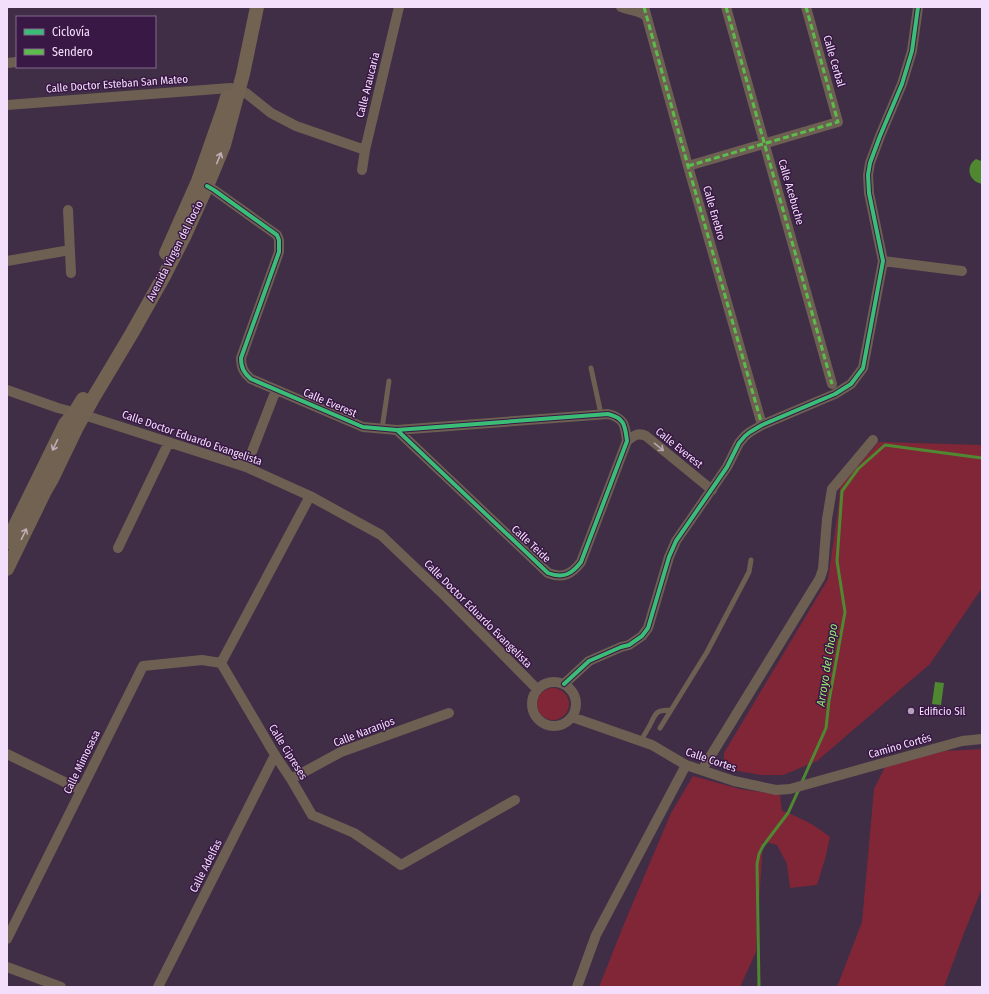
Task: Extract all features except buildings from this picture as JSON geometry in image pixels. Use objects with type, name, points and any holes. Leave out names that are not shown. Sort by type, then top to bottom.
[{"type":"street","name":"Avenida Virgen del Rocío","points":[[79,414],[85,397],[168,248],[198,180],[224,110],[234,89],[234,71],[247,7]]},
{"type":"street","name":"Avenida Virgen del Rocío","points":[[79,414],[132,333],[164,276],[184,237],[207,186],[224,144],[234,89],[257,7]]},
{"type":"street","name":"Calle Araucaria","points":[[362,170],[365,150],[400,7]]},
{"type":"street","points":[[621,7],[645,11]]},
{"type":"street","name":"Calle Acebuche","points":[[726,7],[832,384]]},
{"type":"street","name":"Calle Cerbal","points":[[764,143],[838,122],[806,7]]},
{"type":"street","points":[[564,684],[589,661],[629,645],[642,636],[648,628],[669,557],[676,541],[712,490],[744,436],[762,426],[835,394],[851,384],[863,368],[883,261],[869,193],[868,176],[870,163],[875,148],[902,84],[912,51],[918,7]]},
{"type":"street","name":"Calle Enebro","points":[[645,11],[762,426]]},
{"type":"street","name":"Calle Doctor Esteban San Mateo","points":[[7,105],[234,89]]},
{"type":"street","points":[[234,89],[246,94],[283,120],[365,150]]},
{"type":"street","points":[[688,166],[764,143]]},
{"type":"street","name":"Calle Everest","points":[[207,186],[277,235],[279,240],[279,252],[241,358],[241,364],[244,371],[251,379],[363,427],[382,429],[398,430],[608,414],[615,416],[623,422],[626,441],[635,435],[642,434],[646,436],[712,490]]},
{"type":"street","points":[[68,210],[71,273]]},
{"type":"street","points":[[7,261],[70,250]]},
{"type":"street","points":[[883,261],[962,271]]},
{"type":"street","name":"Calle Doctor Eduardo Evangelista","points":[[7,390],[58,408],[246,467],[310,496],[381,535],[446,597],[537,689]]},
{"type":"street","points":[[246,467],[276,390]]},
{"type":"street","points":[[7,569],[52,479],[79,414]]},
{"type":"street","points":[[8,538],[65,424],[79,414]]},
{"type":"street","name":"Calle Teide","points":[[398,430],[548,573],[563,576],[576,569],[581,562],[626,441]]},
{"type":"street","points":[[702,770],[820,578],[823,569],[827,519],[832,489],[873,440]]},
{"type":"street","points":[[118,548],[169,442]]},
{"type":"street","points":[[221,664],[310,496]]},
{"type":"street","name":"Calle Mimosasa","points":[[7,939],[143,666],[202,660],[221,664]]},
{"type":"street","name":"Calle Cipreses","points":[[221,664],[312,815],[354,833],[402,864],[514,800]]},
{"type":"street","points":[[553,681],[564,684],[574,695],[576,702],[572,717],[562,724],[555,726],[543,723],[534,714],[532,707],[533,694],[541,685],[547,682],[553,681]]},
{"type":"street","name":"Calle Naranjos","points":[[291,779],[341,752],[449,713]]},
{"type":"street","name":"Calle Cortes","points":[[572,717],[652,745],[686,765],[734,781],[776,790],[790,789],[826,779]]},
{"type":"street","name":"Camino Cortés","points":[[826,779],[962,741],[982,739]]},
{"type":"street","points":[[7,754],[81,790]]},
{"type":"street","name":"Calle Adelfas","points":[[158,987],[275,755]]},
{"type":"street","points":[[577,987],[596,935],[686,765]]},
{"type":"street","points":[[7,967],[49,985],[61,987]]},
{"type":"lane","points":[[591,368],[601,414]]},
{"type":"lane","points":[[382,429],[389,382]]},
{"type":"lane","points":[[660,728],[718,632],[750,572],[751,560]]},
{"type":"lane","points":[[641,741],[654,716],[659,712],[671,710]]},
{"type":"shaded area","points":[[976,159],[982,162],[982,184],[975,181],[971,177],[969,171],[970,166]]},
{"type":"shaded area","points":[[879,442],[982,445],[982,588],[930,664],[817,761],[783,775],[761,775],[738,771],[724,762],[724,753],[828,579],[840,486]]},
{"type":"shaded area","points":[[935,682],[944,683],[941,705],[932,704]]},
{"type":"shaded area","points":[[550,688],[556,688],[566,695],[569,704],[568,710],[562,717],[556,720],[550,720],[540,713],[537,707],[537,701],[544,691]]},
{"type":"shaded area","points":[[982,749],[982,888],[944,987],[837,987],[862,922],[874,789],[885,767],[944,751]]},
{"type":"shaded area","points":[[693,776],[740,789],[780,795],[782,811],[807,822],[830,837],[817,885],[790,888],[787,864],[777,845],[763,841],[756,952],[740,987],[599,987],[671,813]]},
{"type":"waterway","name":"Arroyo del Chopo","points":[[801,784],[826,728],[829,701],[845,612],[837,561],[842,491],[858,469],[885,445],[982,458]]},
{"type":"waterway","name":"Arroyo del Chopo","points":[[759,987],[757,864],[759,854],[763,846],[788,813],[799,789]]},
{"type":"marked path","points":[[644,7],[762,425]]},
{"type":"marked path","points":[[726,7],[832,384]]},
{"type":"marked path","points":[[688,166],[838,122],[806,7]]},
{"type":"cycle path","points":[[564,684],[589,661],[629,645],[642,636],[648,628],[669,557],[676,541],[727,467],[739,443],[745,436],[762,425],[835,394],[851,384],[863,368],[883,261],[869,193],[868,175],[870,163],[902,84],[912,51],[918,7]]},
{"type":"cycle path","points":[[207,186],[277,235],[279,240],[279,252],[241,358],[243,370],[251,379],[363,427],[397,430],[608,414],[621,420],[625,427],[627,441],[581,562],[571,572],[558,576],[548,573],[397,430]]},
{"type":"place","name":"Edificio Sil","points":[[911,711]]}]
